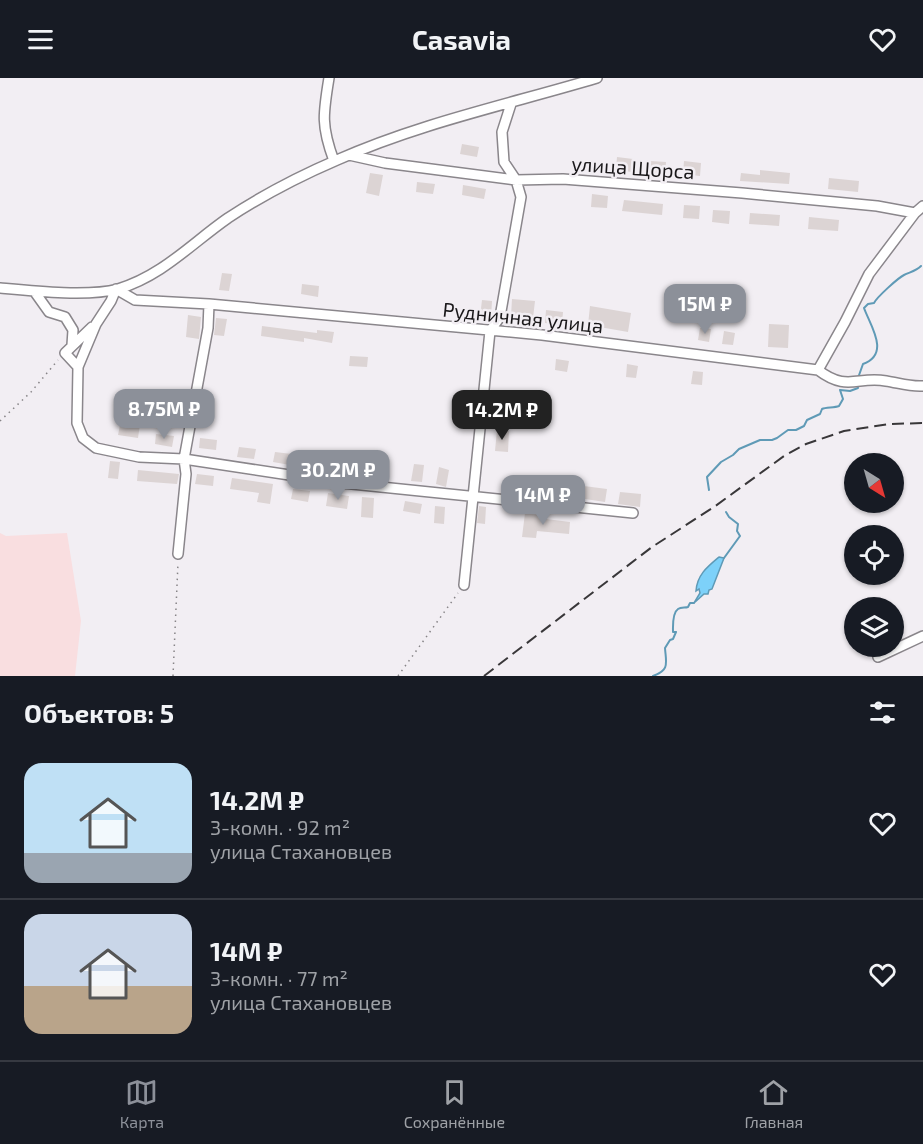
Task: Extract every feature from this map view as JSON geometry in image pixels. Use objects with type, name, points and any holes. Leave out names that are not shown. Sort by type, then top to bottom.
[{"type":"street","points":[[329,78],[323,118],[325,136],[334,161]]},
{"type":"street","points":[[0,288],[95,292],[116,289],[147,278],[230,217],[334,161],[416,129],[597,78]]},
{"type":"street","points":[[464,585],[490,331],[500,317],[521,197],[516,180],[504,162],[502,132],[511,104]]},
{"type":"street","points":[[382,142],[385,163]]},
{"type":"street","name":"улица Щорса","points":[[349,155],[385,163],[516,180],[563,179],[919,209]]},
{"type":"street","points":[[818,370],[869,274],[919,209]]},
{"type":"street","points":[[116,289],[96,324],[78,367],[77,423],[83,438],[96,447],[139,457],[184,459],[342,483],[633,513]]},
{"type":"street","name":"Рудничная улица","points":[[116,289],[135,300],[209,304],[543,335],[818,370],[844,383],[883,380],[910,387],[923,386]]},
{"type":"street","points":[[34,291],[48,312],[65,317],[73,330],[72,345]]},
{"type":"street","points":[[178,554],[186,474],[184,459],[208,328],[209,304]]},
{"type":"street","points":[[78,367],[65,353],[96,324]]},
{"type":"street","points":[[904,645],[923,636]]},
{"type":"path","points":[[0,421],[31,392],[65,353]]},
{"type":"path","points":[[173,676],[178,554]]},
{"type":"path","points":[[398,676],[464,585]]},
{"type":"shaded area","points":[[0,533],[6,536],[67,533],[81,621],[75,676],[0,676]]},
{"type":"water","points":[[719,557],[724,558],[712,589],[694,603],[700,593],[699,589],[696,591],[701,576]]},
{"type":"building","points":[[462,144],[479,147],[477,157],[460,154]]},
{"type":"building","points":[[617,157],[633,159],[632,172],[616,170]]},
{"type":"building","points":[[650,161],[666,162],[665,175],[648,173]]},
{"type":"building","points":[[684,161],[701,163],[700,176],[683,174]]},
{"type":"building","points":[[760,170],[790,173],[789,184],[740,181],[741,173],[760,175]]},
{"type":"building","points":[[370,173],[383,175],[379,196],[366,193]]},
{"type":"building","points":[[829,178],[859,181],[858,192],[828,189]]},
{"type":"building","points":[[417,182],[435,184],[433,194],[416,192]]},
{"type":"building","points":[[463,185],[486,189],[484,199],[462,195]]},
{"type":"building","points":[[592,194],[608,196],[607,208],[591,207]]},
{"type":"building","points":[[624,200],[663,204],[662,215],[622,211]]},
{"type":"building","points":[[684,205],[700,206],[699,219],[683,218]]},
{"type":"building","points":[[713,210],[730,211],[729,224],[712,222]]},
{"type":"building","points":[[750,213],[780,215],[779,226],[749,224]]},
{"type":"building","points":[[809,217],[839,220],[838,231],[808,229]]},
{"type":"building","points":[[222,273],[232,274],[229,291],[219,290]]},
{"type":"building","points":[[302,284],[319,286],[318,297],[301,294]]},
{"type":"building","points":[[512,299],[535,301],[533,318],[511,316]]},
{"type":"building","points":[[482,300],[492,301],[491,318],[480,317]]},
{"type":"building","points":[[590,306],[631,313],[628,332],[588,325]]},
{"type":"building","points":[[546,310],[563,312],[562,325],[545,323]]},
{"type":"building","points":[[188,315],[201,317],[199,339],[186,337]]},
{"type":"building","points":[[216,318],[227,319],[224,336],[214,335]]},
{"type":"building","points":[[769,324],[789,325],[788,348],[768,347]]},
{"type":"building","points":[[262,326],[317,333],[317,330],[334,332],[332,343],[304,338],[304,342],[261,336]]},
{"type":"building","points":[[700,328],[711,329],[709,342],[698,340]]},
{"type":"building","points":[[724,331],[735,333],[733,345],[722,344]]},
{"type":"building","points":[[350,356],[368,357],[367,367],[349,366]]},
{"type":"building","points":[[556,359],[569,361],[567,372],[555,370]]},
{"type":"building","points":[[627,364],[638,366],[636,378],[626,377]]},
{"type":"building","points":[[693,371],[703,372],[702,385],[691,384]]},
{"type":"building","points":[[121,420],[140,424],[138,438],[118,435]]},
{"type":"building","points":[[497,430],[509,431],[508,452],[495,451]]},
{"type":"building","points":[[156,434],[174,436],[172,447],[155,444]]},
{"type":"building","points":[[200,438],[217,440],[216,450],[199,448]]},
{"type":"building","points":[[239,447],[256,449],[254,459],[237,457]]},
{"type":"building","points":[[275,452],[292,454],[290,465],[273,462]]},
{"type":"building","points":[[307,456],[350,462],[348,472],[305,466]]},
{"type":"building","points":[[110,461],[120,462],[118,479],[108,478]]},
{"type":"building","points":[[368,463],[385,466],[384,476],[367,473]]},
{"type":"building","points":[[414,464],[424,465],[422,482],[411,481]]},
{"type":"building","points":[[439,467],[449,470],[446,487],[436,484]]},
{"type":"building","points":[[138,470],[179,474],[177,484],[137,481]]},
{"type":"building","points":[[197,474],[214,476],[213,486],[195,484]]},
{"type":"building","points":[[232,478],[273,484],[270,504],[257,502],[259,493],[230,489]]},
{"type":"building","points":[[530,479],[607,489],[605,502],[528,493]]},
{"type":"building","points":[[293,489],[310,491],[308,502],[291,499]]},
{"type":"building","points":[[620,492],[641,494],[640,507],[618,504]]},
{"type":"building","points":[[328,493],[349,496],[347,509],[326,506]]},
{"type":"building","points":[[362,497],[374,498],[373,518],[361,517]]},
{"type":"building","points":[[405,501],[422,504],[420,514],[403,511]]},
{"type":"building","points":[[435,506],[445,507],[444,524],[434,523]]},
{"type":"building","points":[[479,506],[486,507],[485,524],[477,523]]},
{"type":"building","points":[[525,513],[539,515],[538,518],[570,522],[569,534],[537,531],[536,538],[522,537]]},
{"type":"waterway","points":[[858,378],[863,364],[876,353],[877,346],[874,331],[864,308],[874,303],[901,277],[921,266]]},
{"type":"waterway","points":[[709,490],[707,477],[721,462],[739,449],[760,440],[772,440],[788,430],[796,430],[804,426],[807,420],[820,414],[822,409],[839,406],[843,399],[840,390],[850,391],[858,388],[857,383]]},
{"type":"waterway","points":[[724,558],[740,536],[737,531],[738,524],[726,512]]},
{"type":"waterway","points":[[653,676],[665,668],[665,648],[676,632],[673,632],[676,611],[694,603]]},
{"type":"railway","points":[[484,676],[652,547],[714,507],[784,456],[806,444],[844,431],[889,424],[923,423]]}]
